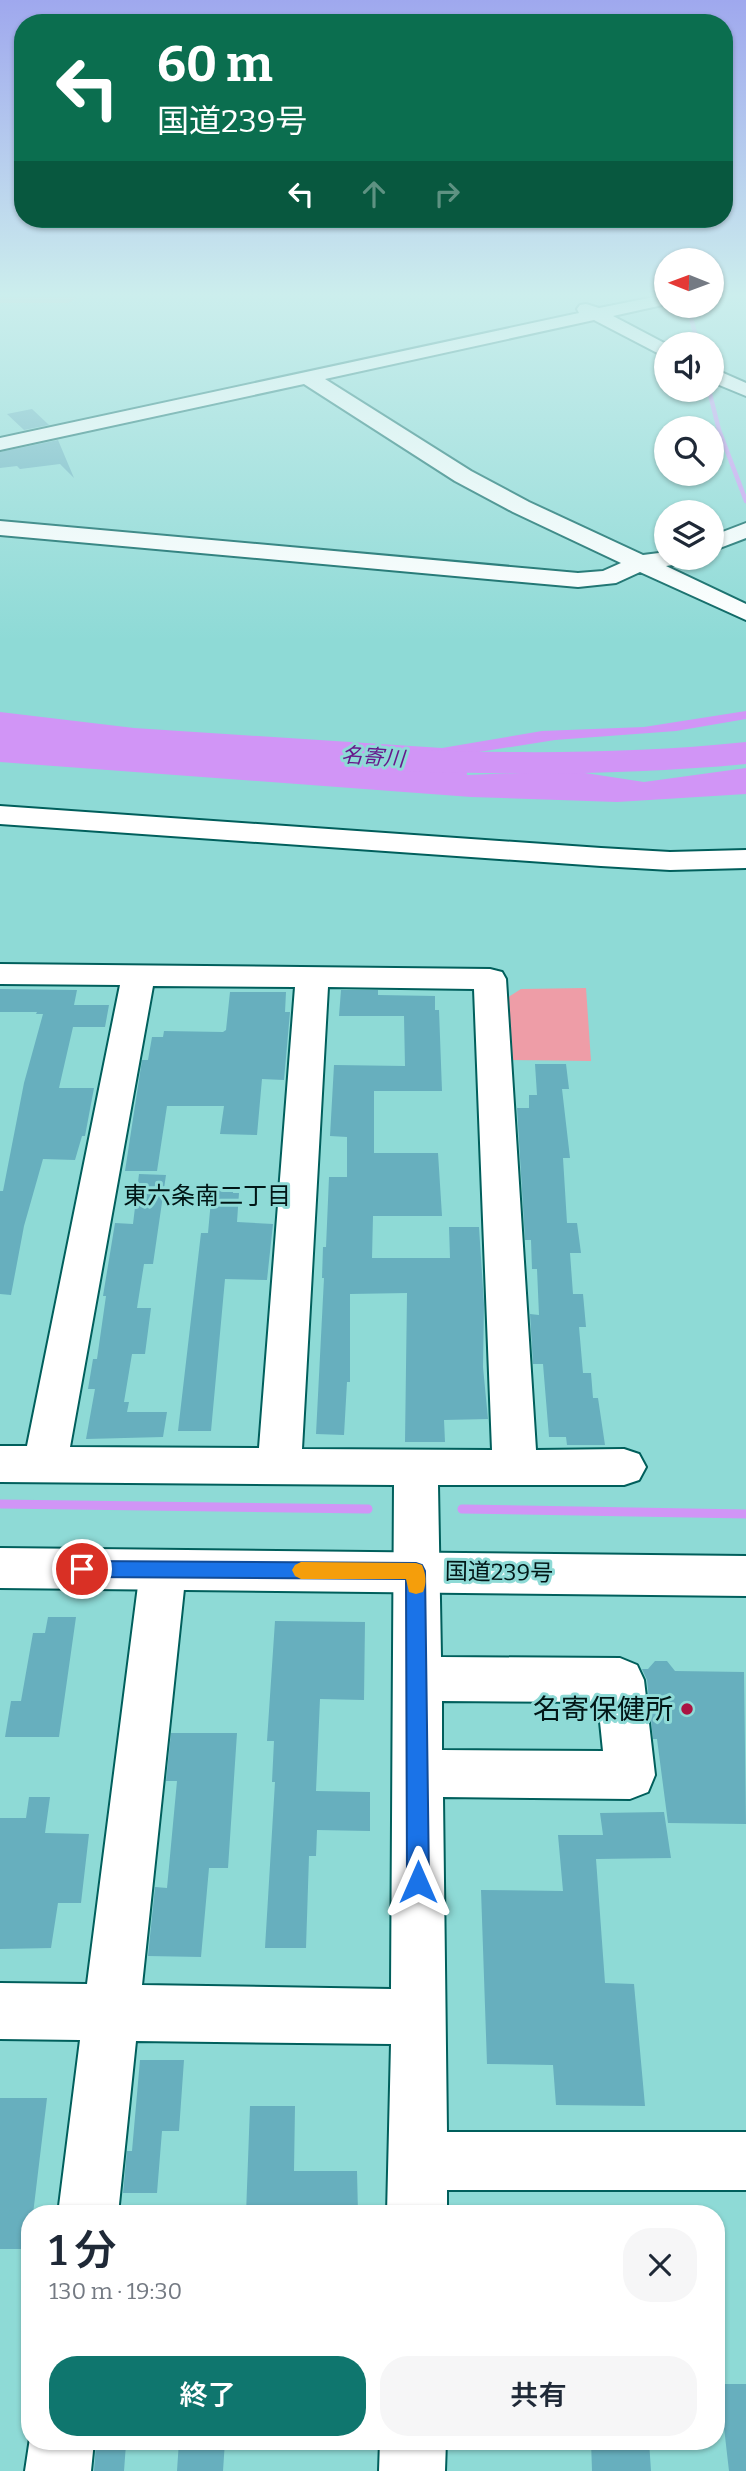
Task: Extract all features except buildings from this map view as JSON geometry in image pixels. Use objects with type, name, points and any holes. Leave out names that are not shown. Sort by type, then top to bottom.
[{"type":"main road","points":[[0,444],[148,412]]},
{"type":"main road","points":[[363,412],[463,476],[654,563]]},
{"type":"main road","points":[[0,528],[578,580],[608,578],[654,566]]},
{"type":"main road","points":[[724,539],[746,530]]},
{"type":"main road","points":[[667,570],[746,613]]},
{"type":"main road","points":[[0,815],[601,857],[670,861],[746,859]]},
{"type":"main road","points":[[0,974],[491,979],[515,1468]]},
{"type":"main road","points":[[46,1464],[139,974]]},
{"type":"main road","points":[[279,1466],[312,976]]},
{"type":"main road","points":[[0,1464],[624,1467]]},
{"type":"main road","points":[[416,1467],[419,2017],[417,2188],[746,2161]]},
{"type":"main road","name":"国道239号","points":[[0,1568],[746,1576]]},
{"type":"main road","points":[[89,2205],[163,1570]]},
{"type":"main road","points":[[416,1679],[620,1680],[630,1775],[417,1773]]},
{"type":"main road","points":[[0,2011],[419,2017]]},
{"type":"main road","points":[[58,2471],[60,2450]]},
{"type":"main road","points":[[412,2450],[412,2471]]},
{"type":"shaded area","points":[[586,988],[591,1061],[510,1060],[507,998],[521,989]]},
{"type":"water","points":[[746,711],[746,719],[676,731],[555,740],[466,754],[467,775],[572,771],[644,782],[746,768],[746,794],[617,802],[471,797],[0,762],[0,712],[134,728],[442,748],[542,731],[644,727]]},
{"type":"waterway","points":[[715,412],[746,501]]},
{"type":"waterway","name":"名寄川","points":[[398,760],[572,763],[746,753]]},
{"type":"waterway","points":[[0,1504],[368,1509]]},
{"type":"waterway","points":[[462,1509],[746,1514]]},
{"type":"slow traffic","points":[[301,1570],[416,1571],[416,1586]]},
{"type":"place","name":"名寄保健所","points":[[687,1709]]},
{"type":"district","name":"東六条南二丁目","points":[[207,1196]]},
{"type":"route","points":[[82,1569],[416,1571],[418,1882]]}]
